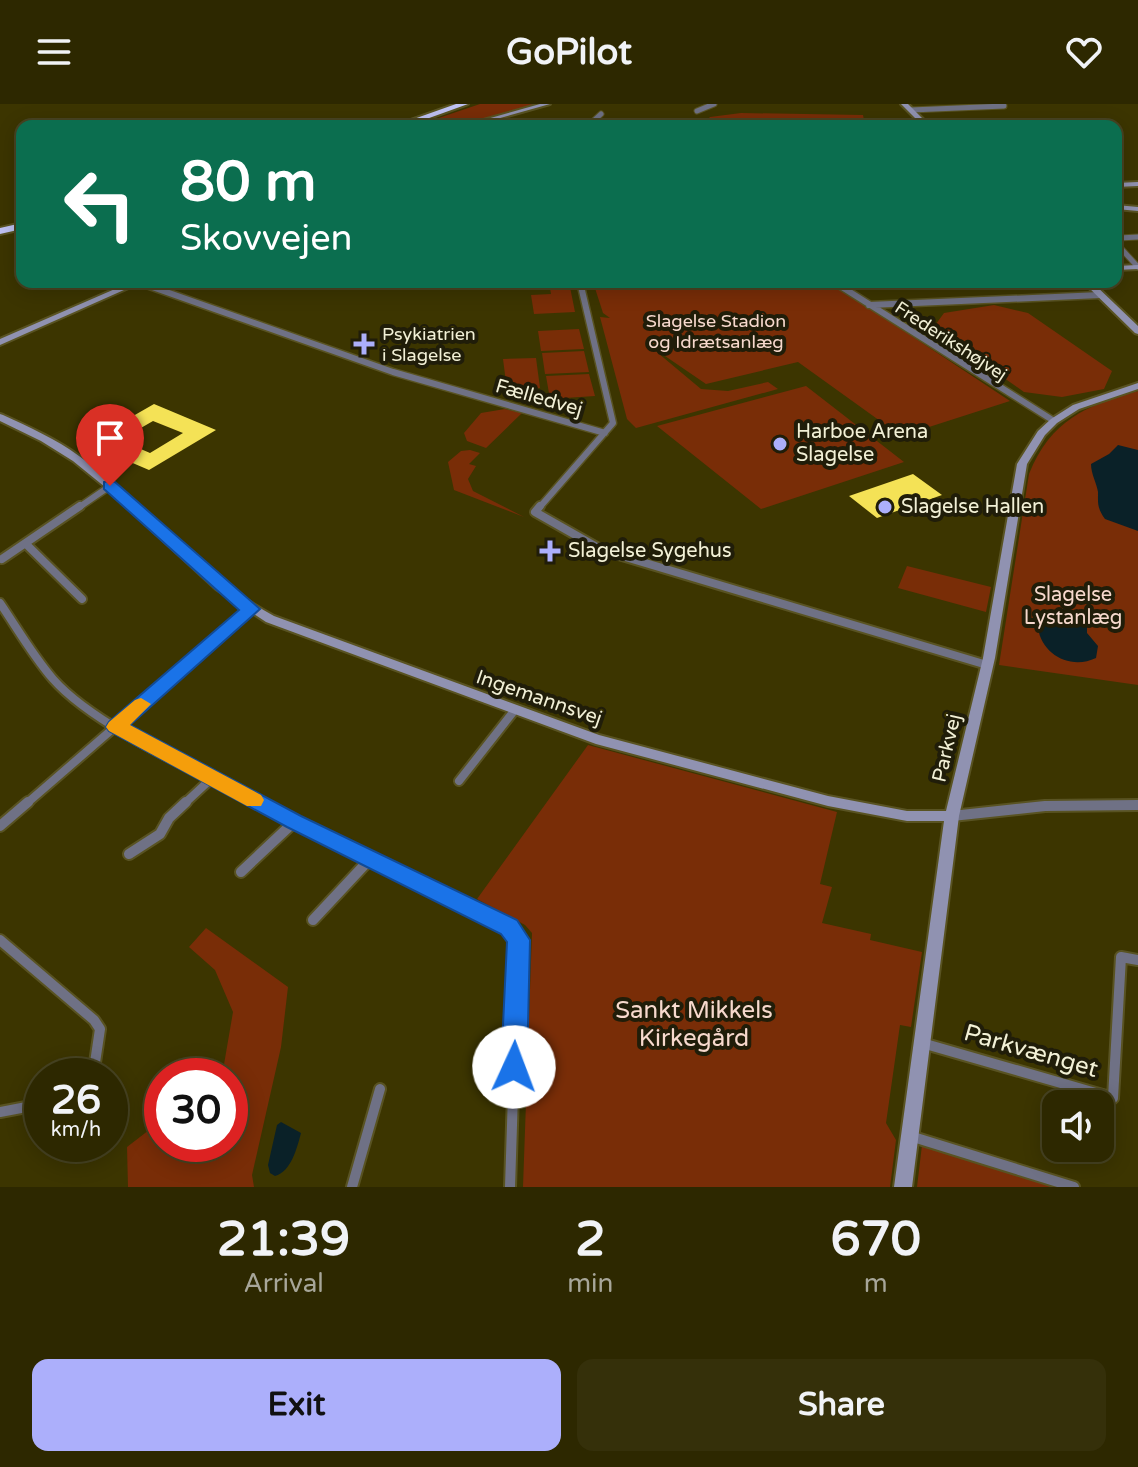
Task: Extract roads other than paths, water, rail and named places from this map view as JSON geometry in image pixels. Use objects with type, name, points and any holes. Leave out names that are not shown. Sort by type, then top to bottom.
[{"type":"highway","points":[[402,120],[449,104]]},
{"type":"highway","points":[[416,120],[464,104]]},
{"type":"street","points":[[487,120],[547,104]]},
{"type":"street","points":[[697,111],[714,104]]},
{"type":"street","points":[[904,104],[920,120]]},
{"type":"street","points":[[911,110],[1004,106]]},
{"type":"street","points":[[594,120],[601,114]]},
{"type":"street","points":[[1122,249],[1138,267]]},
{"type":"street","points":[[0,342],[124,288]]},
{"type":"street","name":"Fælledvej","points":[[155,288],[390,371],[605,433],[535,512],[602,550],[987,665]]},
{"type":"street","points":[[581,288],[613,423],[605,433]]},
{"type":"street","name":"Frederikshøjvej","points":[[843,288],[1054,421]]},
{"type":"street","points":[[1093,288],[1138,331]]},
{"type":"street","points":[[869,305],[1100,295]]},
{"type":"street","name":"Parkvej","points":[[903,1187],[952,816],[987,665],[1022,464],[1041,433],[1054,421],[1076,407],[1138,386]]},
{"type":"street","name":"Ingemannsvej","points":[[0,417],[60,447],[110,486],[235,599],[251,609],[270,619],[514,711],[596,739],[828,801],[907,816],[952,816],[1045,806],[1138,805]]},
{"type":"street","points":[[2,559],[110,486]]},
{"type":"street","points":[[26,544],[82,599]]},
{"type":"street","points":[[0,603],[54,680],[83,705],[116,727],[294,822],[509,927],[518,940],[510,1187]]},
{"type":"street","points":[[0,826],[251,609]]},
{"type":"street","points":[[459,781],[514,711]]},
{"type":"street","points":[[129,854],[160,834],[169,818],[212,778]]},
{"type":"street","points":[[241,872],[294,822]]},
{"type":"street","points":[[313,920],[370,859]]},
{"type":"street","points":[[0,940],[94,1020],[100,1029],[96,1058]]},
{"type":"street","name":"Parkvænget","points":[[922,1043],[1113,1098],[1121,957],[1138,960]]},
{"type":"street","points":[[352,1187],[380,1089]]},
{"type":"street","points":[[0,1112],[24,1107]]},
{"type":"street","points":[[909,1135],[1074,1187]]},
{"type":"water","points":[[1118,445],[1138,450],[1138,531],[1105,519],[1098,506],[1091,464]]},
{"type":"water","points":[[1063,609],[1076,612],[1087,624],[1087,633],[1098,646],[1096,658],[1068,661],[1059,658],[1045,646],[1038,628],[1047,615]]},
{"type":"water","points":[[281,1122],[301,1133],[289,1165],[275,1176],[270,1173],[268,1165],[277,1125]]},
{"type":"place","name":"Psykiatrien i Slagelse","points":[[364,344]]},
{"type":"place","name":"Harboe Arena Slagelse","points":[[780,444]]},
{"type":"place","name":"Slagelse Hallen","points":[[885,507]]},
{"type":"place","name":"Slagelse Sygehus","points":[[550,551]]},
{"type":"park label","name":"Slagelse Stadion og Idrætsanlæg","points":[[716,331]]},
{"type":"park label","name":"Slagelse Lystanlæg","points":[[1073,606]]},
{"type":"park label","name":"Sankt Mikkels Kirkegård","points":[[694,1024]]}]
